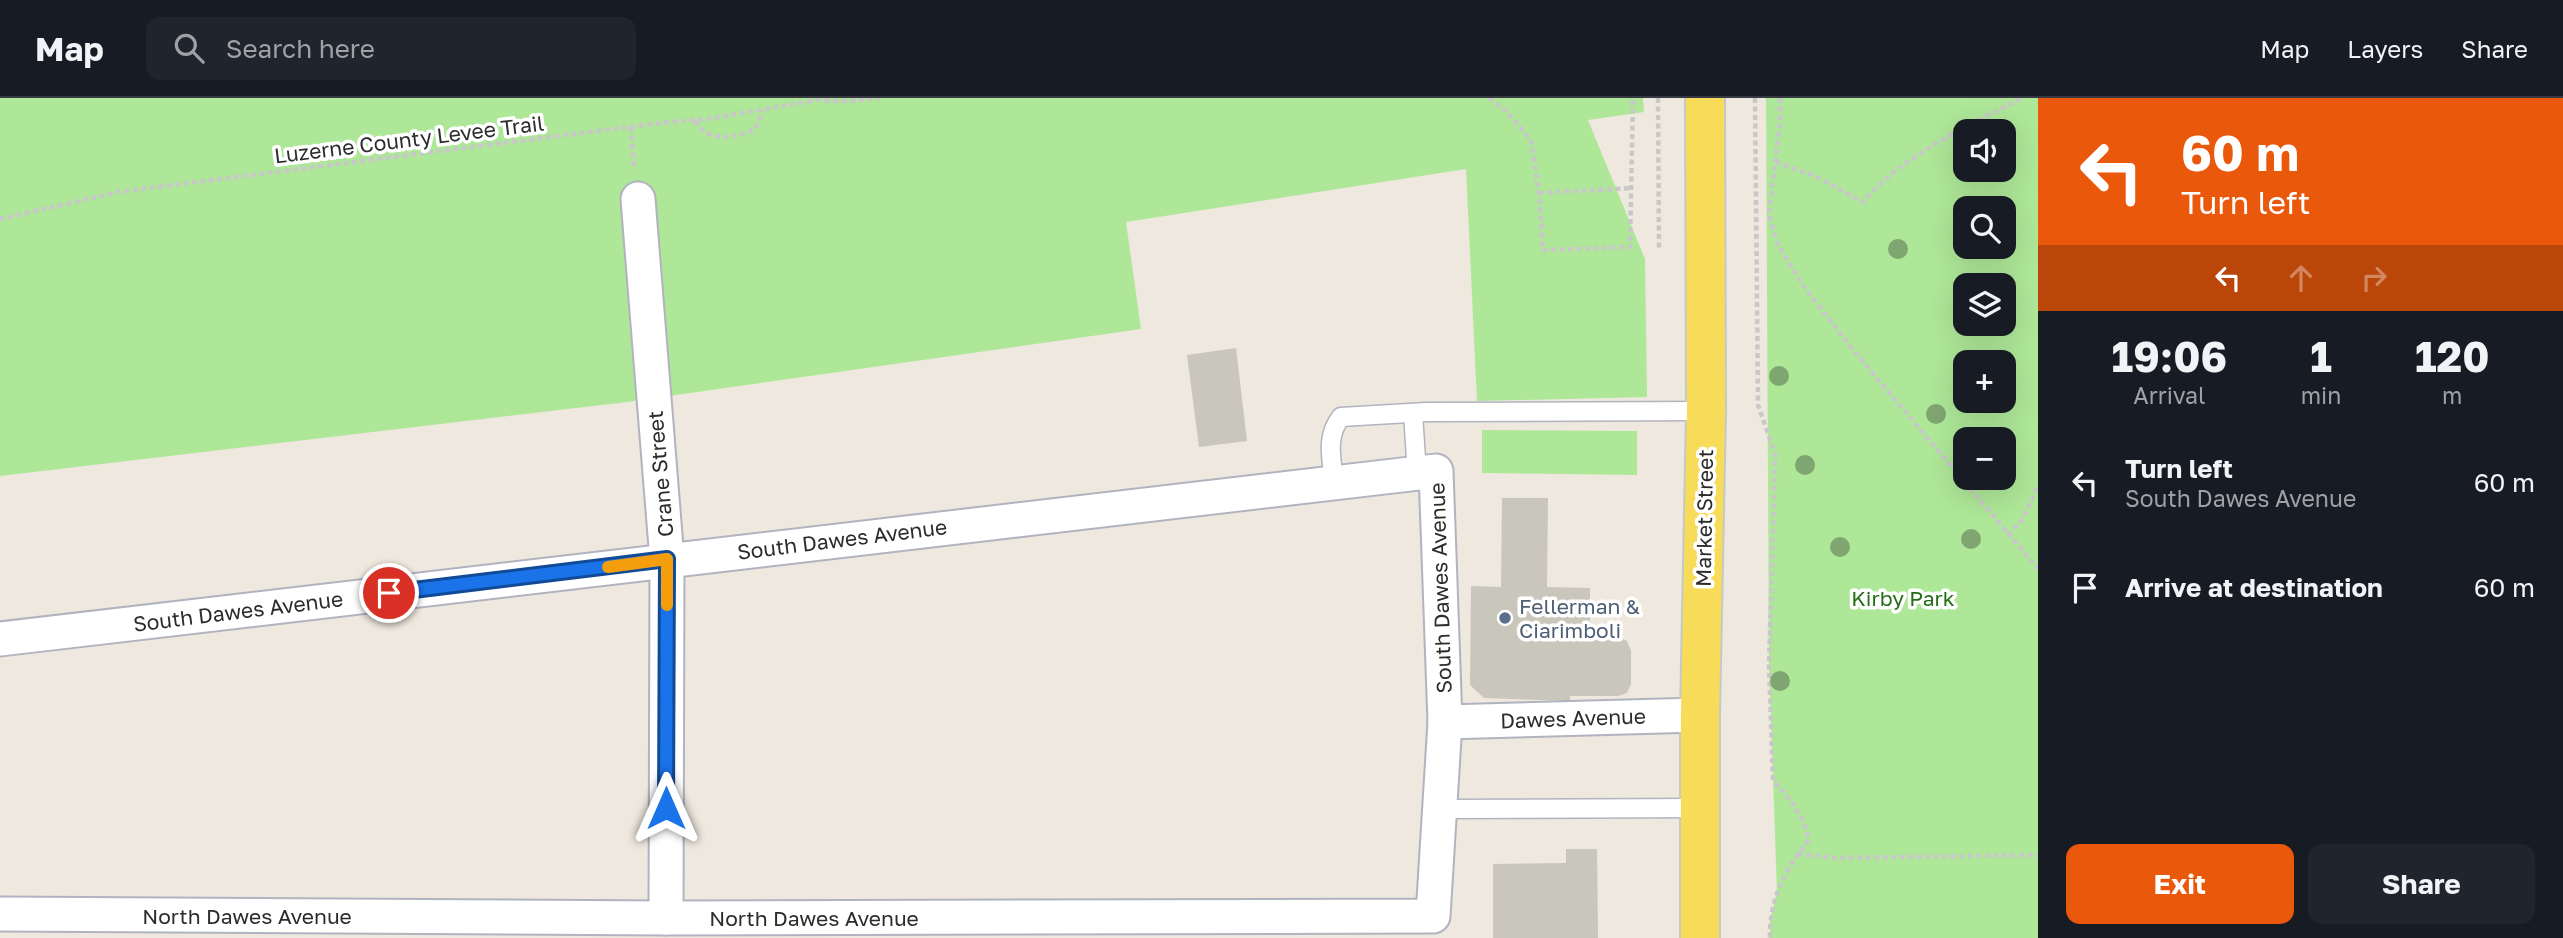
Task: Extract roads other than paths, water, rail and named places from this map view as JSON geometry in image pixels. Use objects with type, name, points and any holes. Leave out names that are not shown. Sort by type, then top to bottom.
[{"type":"main road","name":"Market Street","points":[[1700,938],[1700,715],[1706,411],[1705,98]]},
{"type":"street","name":"Crane Street","points":[[638,199],[667,559],[666,918]]},
{"type":"street","name":"South Dawes Avenue","points":[[0,639],[1436,471],[1445,722]]},
{"type":"street","name":"Dawes Avenue","points":[[1445,722],[1700,715]]},
{"type":"street","name":"North Dawes Avenue","points":[[0,915],[666,918],[1433,916],[1445,722]]},
{"type":"lane","points":[[1334,483],[1330,438],[1341,417],[1413,413],[1706,411]]},
{"type":"lane","points":[[1413,413],[1417,474]]},
{"type":"lane","points":[[1440,809],[1700,808]]},
{"type":"place","name":"Fellerman & Ciarimboli","points":[[1505,618]]},
{"type":"park label","name":"Kirby Park","points":[[1903,598]]}]
